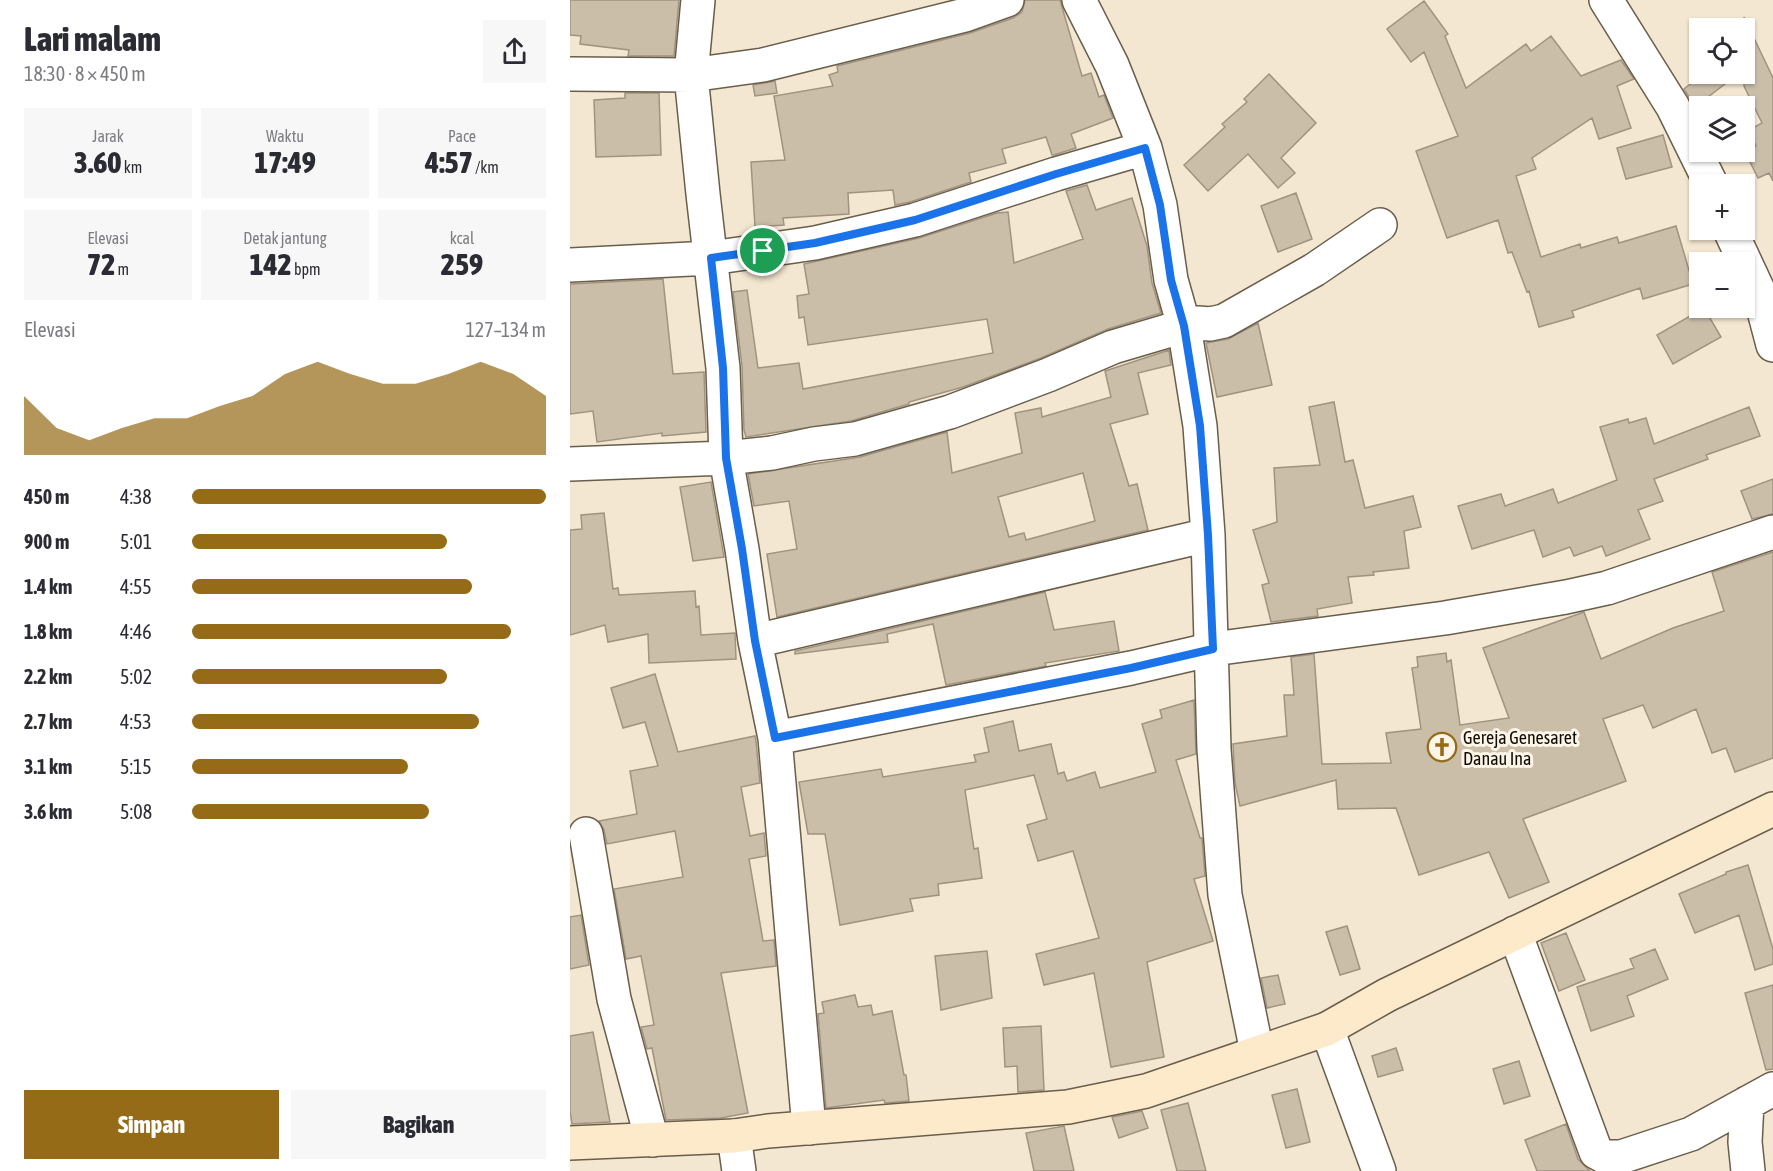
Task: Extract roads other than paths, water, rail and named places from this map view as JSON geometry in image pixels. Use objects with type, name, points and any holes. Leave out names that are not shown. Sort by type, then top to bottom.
[{"type":"street","points":[[698,0],[692,75],[723,368],[726,458],[755,641],[775,738],[809,1128]]},
{"type":"street","points":[[570,74],[692,75],[763,65],[965,15],[1006,0]]},
{"type":"street","points":[[1079,0],[1112,64],[1145,148],[1160,205],[1171,280],[1184,326],[1200,426],[1208,535],[1213,649],[1214,749],[1225,895],[1257,1052]]},
{"type":"street","points":[[1606,0],[1673,107],[1706,174]]},
{"type":"street","points":[[570,265],[711,258],[815,243],[915,220],[1145,148]]},
{"type":"street","points":[[570,464],[726,458],[772,453],[814,444],[855,439],[919,422],[1048,375],[1113,347],[1184,326],[1224,321],[1314,270],[1380,225]]},
{"type":"street","points":[[1736,240],[1766,290],[1773,345]]},
{"type":"street","points":[[775,738],[1131,668],[1213,649],[1445,618],[1566,597],[1607,588],[1773,532]]},
{"type":"street","points":[[755,641],[1208,535]]},
{"type":"street","points":[[570,1143],[734,1136],[1068,1107],[1146,1091],[1327,1029],[1387,995],[1773,809]]},
{"type":"street","points":[[586,834],[614,999],[652,1140]]},
{"type":"street","points":[[1515,933],[1596,1152],[1605,1157],[1621,1157],[1692,1134],[1760,1096]]},
{"type":"street","points":[[1327,1029],[1379,1171]]},
{"type":"street","points":[[1748,1171],[1745,1142],[1760,1096]]},
{"type":"street","points":[[734,1136],[739,1171]]},
{"type":"place","name":"Gereja Genesaret Danau Ina","points":[[1442,747]]}]
